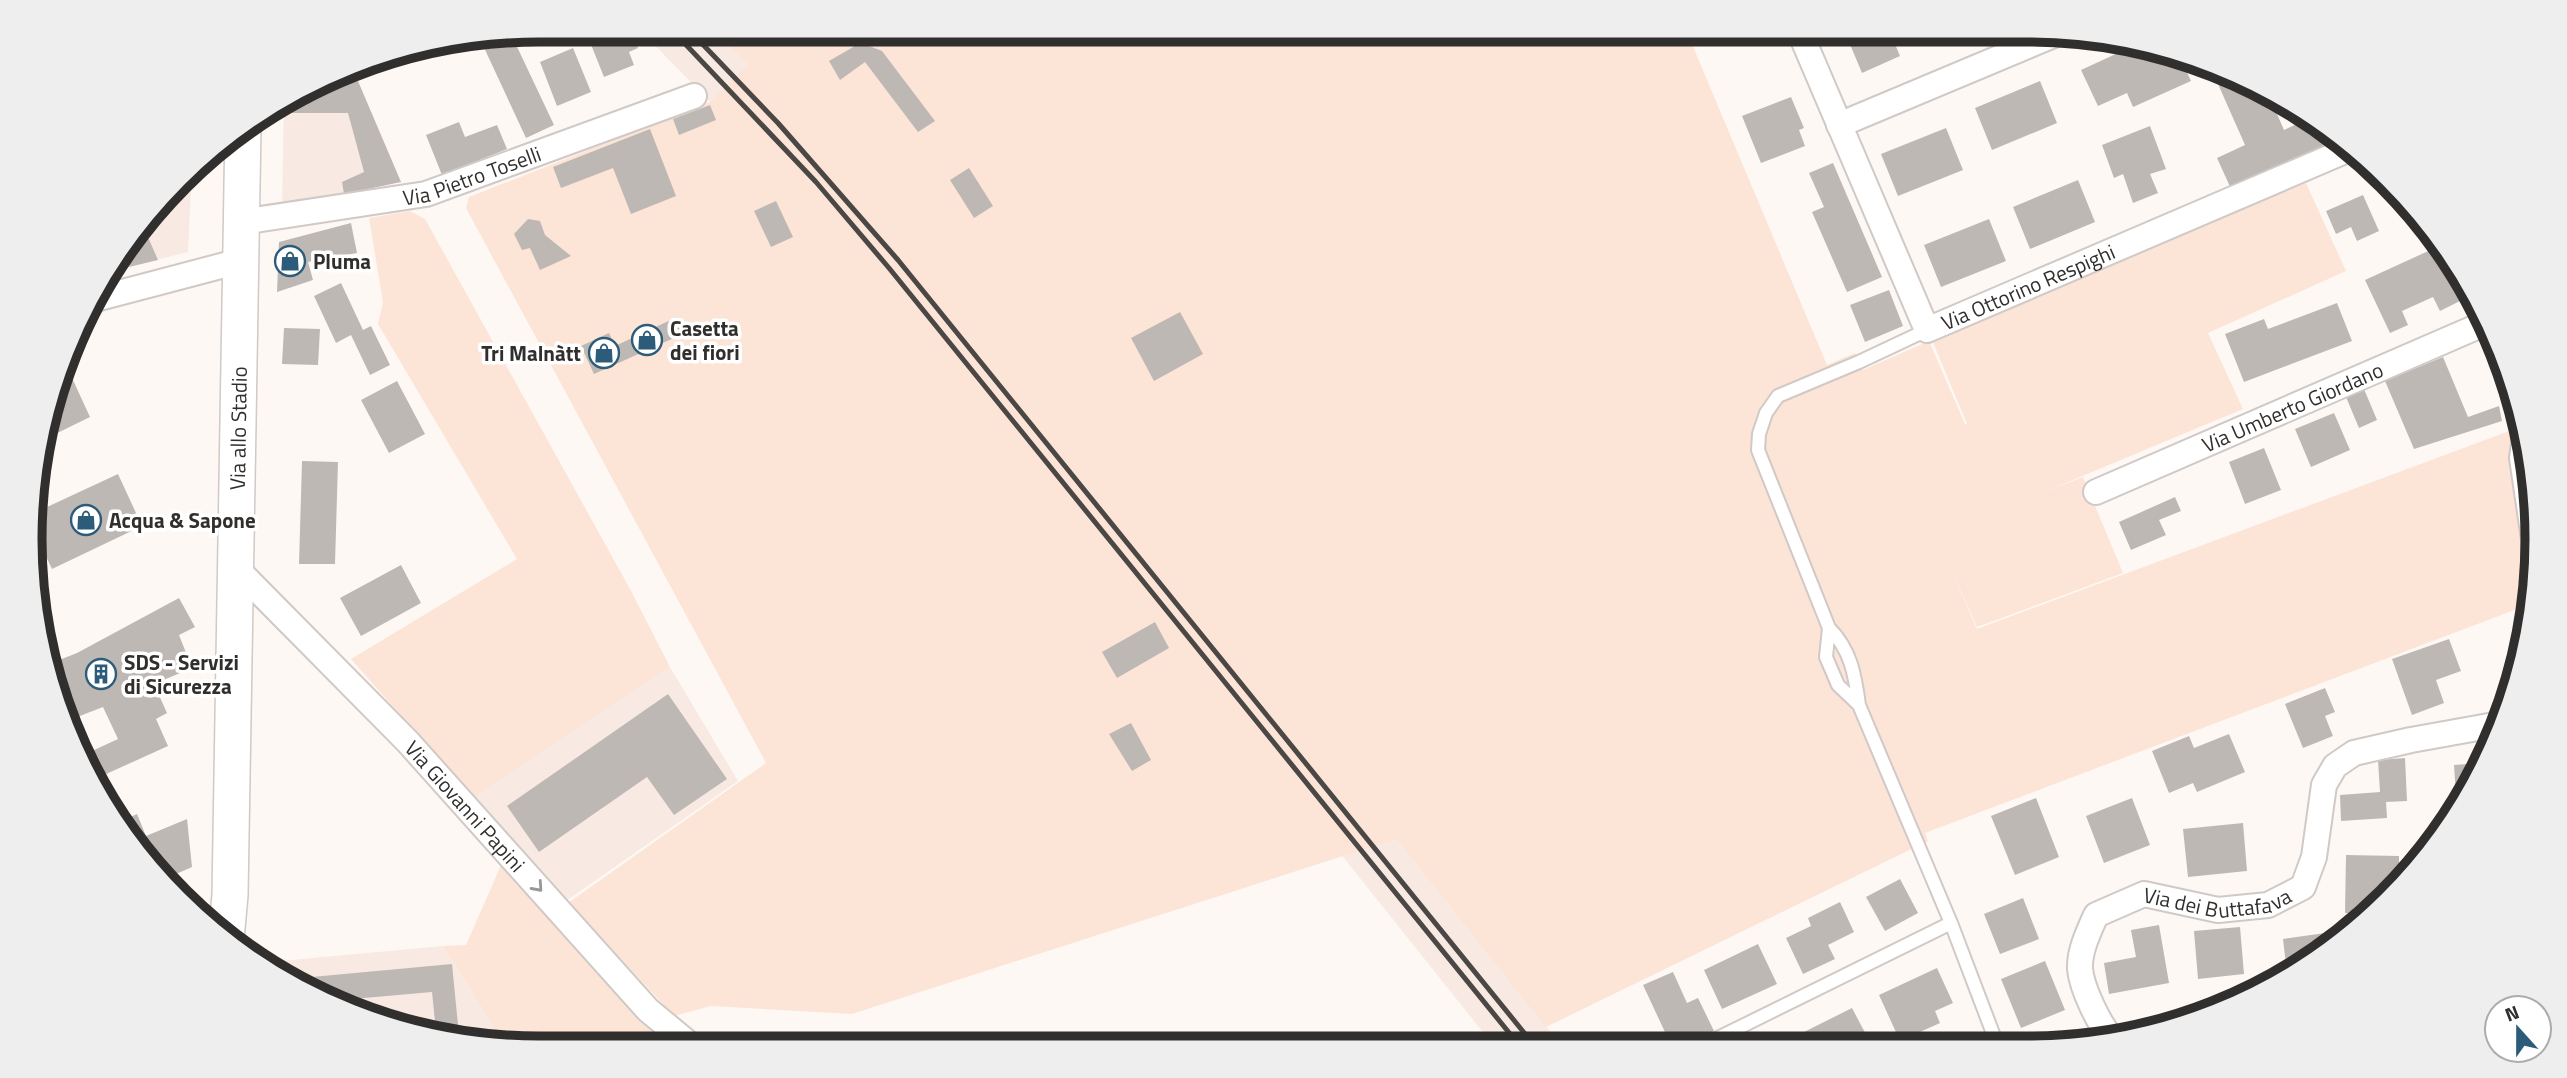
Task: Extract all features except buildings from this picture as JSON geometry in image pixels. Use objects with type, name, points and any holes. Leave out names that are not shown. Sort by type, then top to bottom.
[{"type":"main road","name":"Via allo Stadio","points":[[227,926],[230,895],[243,140]]},
{"type":"main road","name":"Via allo Stadio","points":[[230,895],[236,933]]},
{"type":"street","name":"Via Ottorino Respighi","points":[[1803,42],[1927,330],[2341,153]]},
{"type":"street","points":[[1839,125],[2036,42]]},
{"type":"street","name":"Via Pietro Toselli","points":[[241,222],[426,194],[694,96]]},
{"type":"street","points":[[105,296],[240,261]]},
{"type":"street","name":"Via Umberto Giordano","points":[[2096,492],[2477,327]]},
{"type":"street","name":"Via Giovanni Papini","points":[[235,566],[408,742],[648,1010],[679,1036]]},
{"type":"street","name":"Via dei Buttafava","points":[[2104,1030],[2080,968],[2085,942],[2096,915],[2144,894],[2218,910],[2268,905],[2303,887],[2314,857],[2324,785],[2335,766],[2354,753],[2488,726]]},
{"type":"lane","points":[[1927,330],[1778,396],[1766,413],[1759,434],[1758,450],[1829,628],[1843,641],[1854,671],[1859,705],[1951,923],[1994,1036]]},
{"type":"lane","points":[[1829,628],[1826,657],[1838,685],[1859,705]]},
{"type":"lane","points":[[1724,1036],[1951,923]]},
{"type":"shaded area","points":[[652,42],[725,42],[748,65],[1396,839],[1554,1036],[1486,1036],[1153,619],[710,102]]},
{"type":"shaded area","points":[[725,42],[1691,42],[1827,365],[1855,353],[1863,370],[1929,341],[1965,424],[1932,340],[2306,183],[2346,271],[2208,333],[2243,409],[2044,492],[2083,477],[2123,573],[1977,627],[1948,562],[1977,629],[2512,430],[2524,506],[2524,572],[2520,608],[1925,833],[1928,841],[1546,1027],[1396,839],[852,1014],[711,1006],[674,1016],[568,903],[766,763],[466,208],[469,197],[710,102],[748,65]]},
{"type":"shaded area","points":[[356,77],[401,182],[282,206],[284,113],[319,93]]},
{"type":"shaded area","points":[[191,185],[188,252],[123,268],[165,211]]},
{"type":"shaded area","points":[[410,211],[425,219],[630,589],[670,667],[473,798],[351,659],[517,559],[378,324],[383,302],[369,218]]},
{"type":"shaded area","points":[[670,667],[738,781],[566,901],[473,798]]},
{"type":"shaded area","points":[[502,863],[666,1036],[498,1034],[443,946],[466,945]]},
{"type":"shaded area","points":[[443,946],[498,1034],[442,1026],[379,1010],[319,985],[278,961]]},
{"type":"railway","points":[[683,42],[816,182],[889,268],[1512,1036]]},
{"type":"railway","points":[[700,42],[778,123],[898,260],[1527,1036]]},
{"type":"place","name":"Pluma","points":[[290,261]]},
{"type":"place","name":"Casetta dei fiori","points":[[647,340]]},
{"type":"place","name":"Tri Malnàtt","points":[[604,353]]},
{"type":"place","name":"Acqua & Sapone","points":[[86,520]]},
{"type":"place","name":"SDS - Servizi di Sicurezza","points":[[101,674]]}]
